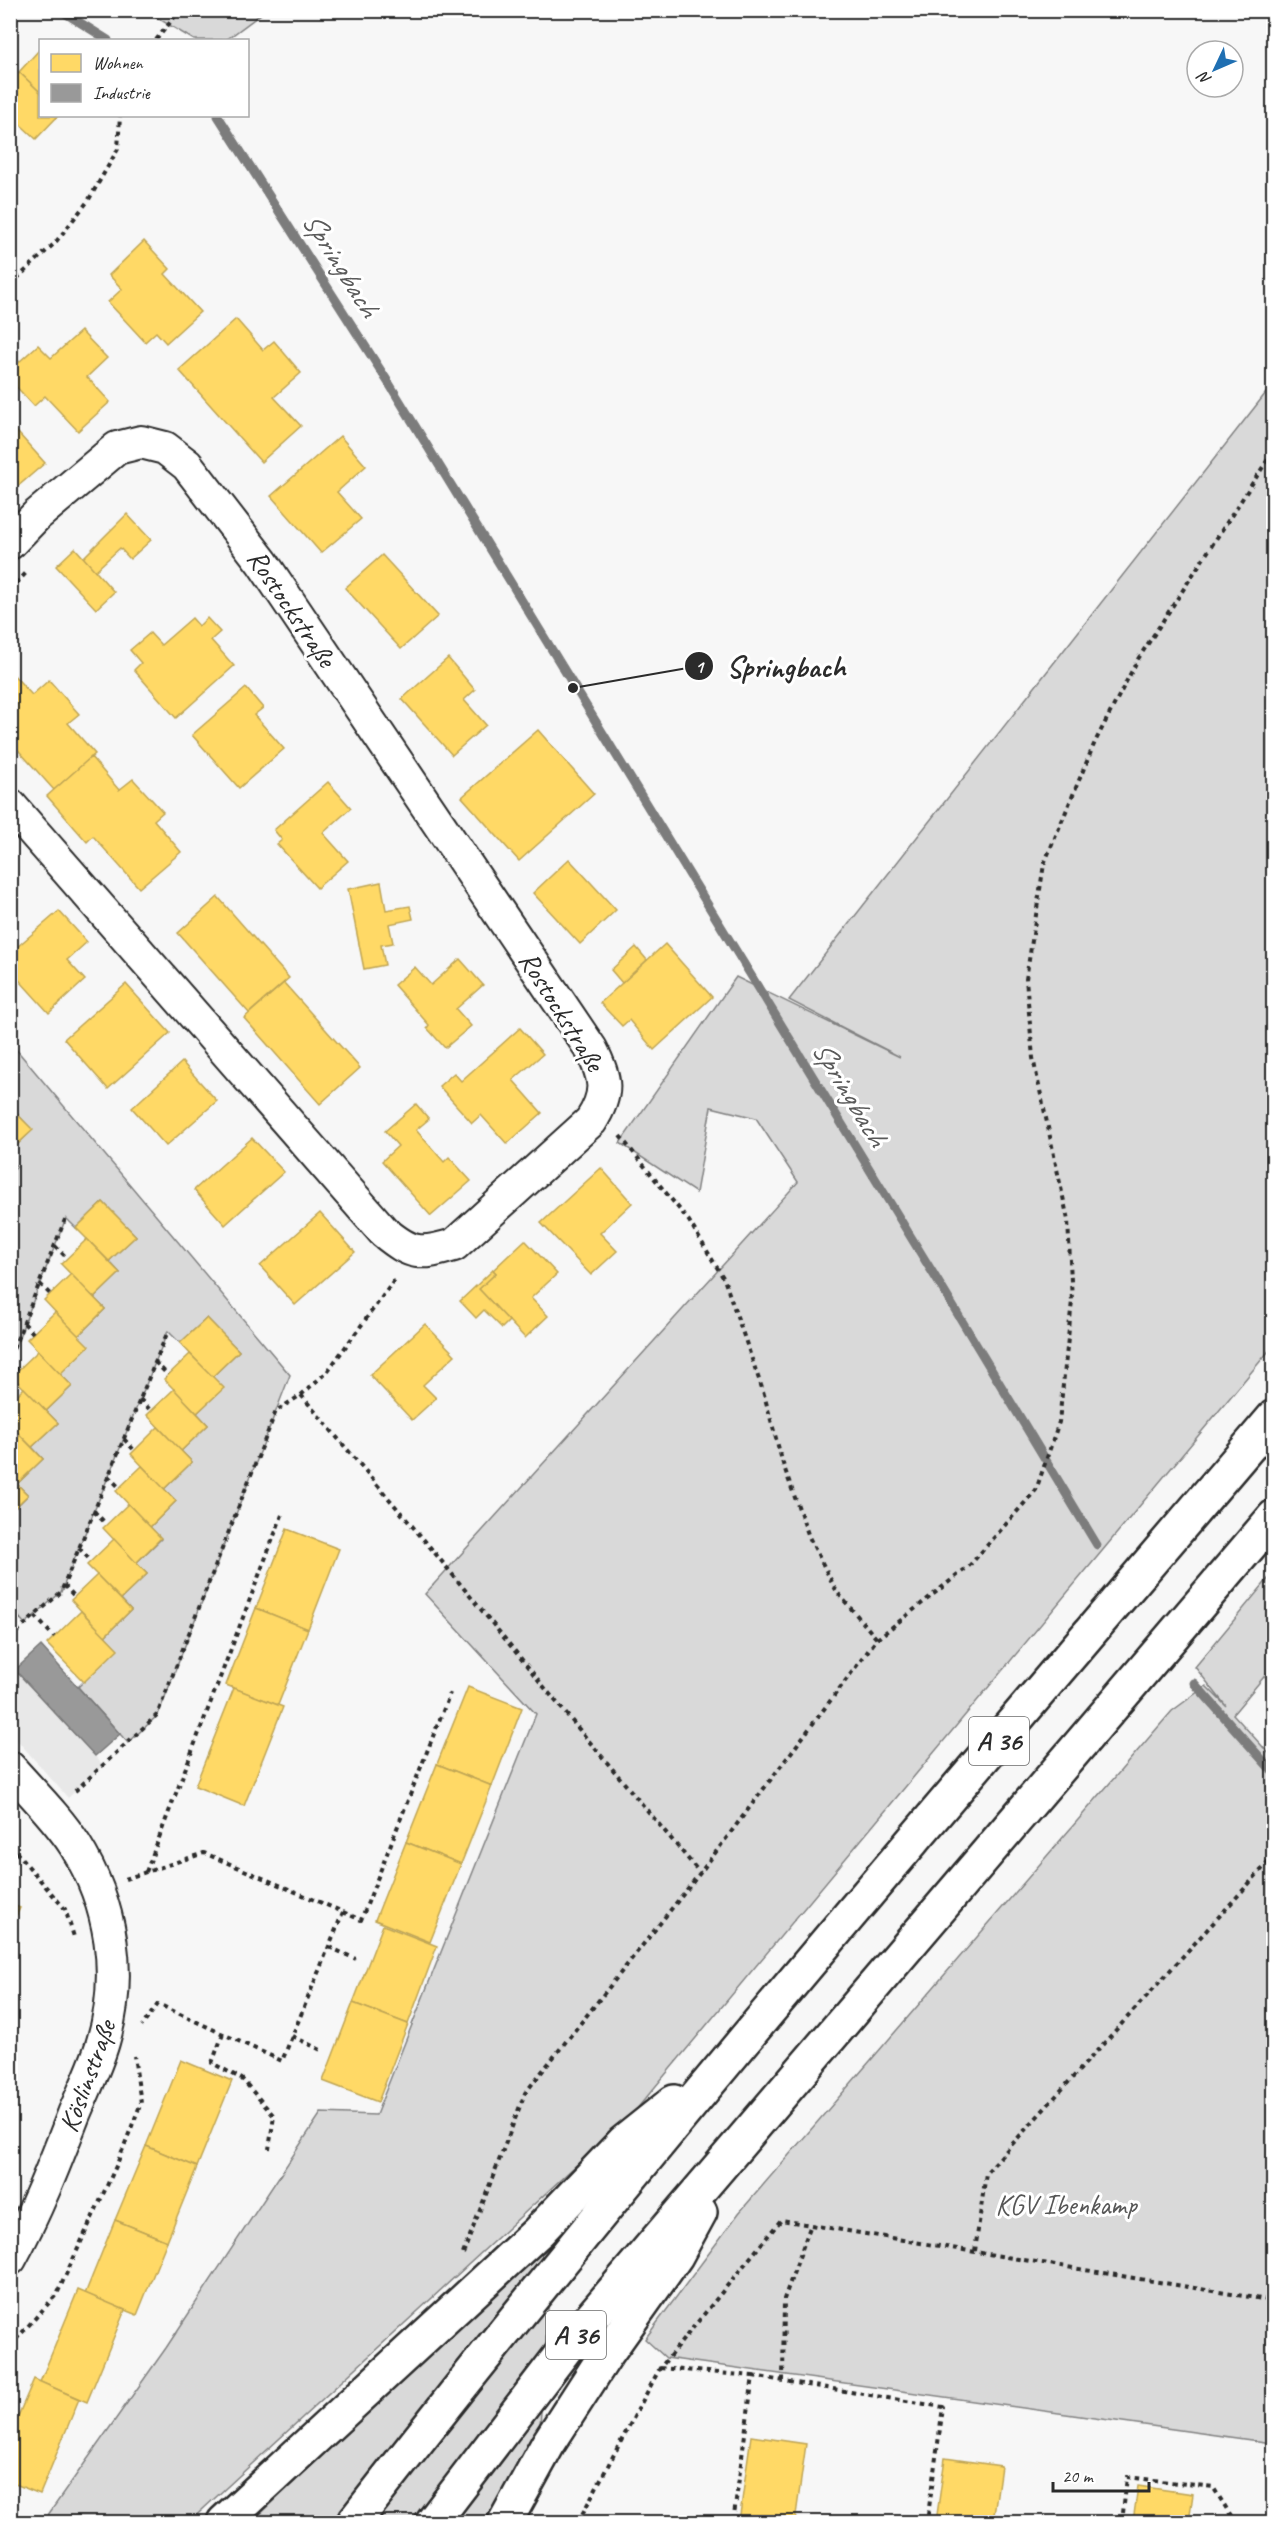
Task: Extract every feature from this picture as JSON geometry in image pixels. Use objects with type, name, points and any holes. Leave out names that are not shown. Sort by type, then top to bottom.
[{"type":"highway","name":"A 36","points":[[354,2523],[525,2305],[733,2053],[1274,1417]]},
{"type":"highway","name":"A 36","points":[[433,2523],[576,2335],[1274,1517]]},
{"type":"highway","points":[[224,2523],[538,2232],[624,2142],[733,2053]]},
{"type":"highway","points":[[505,2523],[555,2434],[605,2356],[676,2256],[730,2156]]},
{"type":"street","name":"Rostockstraße","points":[[10,543],[36,516],[117,448],[141,442],[165,448],[187,465],[262,562],[591,1049],[605,1082],[600,1107],[591,1121],[454,1245],[430,1252],[405,1249],[384,1232],[10,805]]},
{"type":"street","name":"Köslinstraße","points":[[10,1768],[74,1845],[98,1891],[111,1937],[113,1976],[111,2008],[103,2042],[33,2218],[10,2259]]},
{"type":"path","points":[[157,39],[180,10]]},
{"type":"path","points":[[10,285],[56,243],[88,201],[118,149],[120,117]]},
{"type":"path","points":[[462,2257],[525,2093],[700,1873],[877,1638],[969,1566],[1036,1490],[1059,1422],[1072,1301],[1068,1220],[1033,1058],[1026,979],[1044,864],[1095,742],[1138,659],[1274,450]]},
{"type":"path","points":[[10,590],[33,566]]},
{"type":"path","points":[[616,1131],[689,1221],[724,1279],[763,1391],[783,1464],[809,1537],[837,1592],[877,1638]]},
{"type":"path","points":[[18,1370],[10,1359],[66,1217]]},
{"type":"path","points":[[55,1245],[67,1258]]},
{"type":"path","points":[[40,1284],[50,1294]]},
{"type":"path","points":[[24,1323],[33,1333]]},
{"type":"path","points":[[10,1638],[61,1592],[168,1331]]},
{"type":"path","points":[[155,1362],[168,1375]]},
{"type":"path","points":[[68,1798],[158,1715],[276,1411],[301,1395],[700,1873]]},
{"type":"path","points":[[140,1399],[151,1411]]},
{"type":"path","points":[[124,1439],[134,1450]]},
{"type":"path","points":[[108,1476],[120,1488]]},
{"type":"path","points":[[94,1511],[106,1524]]},
{"type":"path","points":[[145,1872],[282,1515]]},
{"type":"path","points":[[79,1548],[91,1561]]},
{"type":"path","points":[[64,1585],[75,1597]]},
{"type":"path","points":[[34,1616],[54,1637]]},
{"type":"path","points":[[118,1882],[204,1853],[361,1920],[450,1693]]},
{"type":"path","points":[[10,1845],[64,1909],[77,1947]]},
{"type":"path","points":[[975,2251],[986,2173],[1274,1856]]},
{"type":"path","points":[[139,2030],[158,2004],[282,2061],[343,1912]]},
{"type":"path","points":[[329,1947],[356,1959]]},
{"type":"path","points":[[223,2034],[212,2063],[242,2079],[274,2116],[269,2149]]},
{"type":"path","points":[[292,2036],[321,2050]]},
{"type":"path","points":[[10,2346],[57,2294],[117,2164],[141,2103],[134,2049]]},
{"type":"path","points":[[578,2523],[660,2368],[781,2220],[810,2227],[975,2251],[1274,2301]]},
{"type":"path","points":[[783,2381],[784,2299],[810,2227]]},
{"type":"path","points":[[660,2368],[753,2376],[943,2407],[927,2523]]},
{"type":"path","points":[[733,2523],[753,2376]]},
{"type":"path","points":[[1122,2523],[1127,2477],[1213,2487],[1235,2523]]},
{"type":"shaded area","points":[[10,1664],[103,1765],[68,1798],[11,1733]]},
{"type":"green space","points":[[265,10],[227,39],[192,39],[146,11]]},
{"type":"green space","points":[[1273,384],[1273,1346],[635,2111],[189,2522],[43,2522],[166,2348],[321,2113],[376,2115],[536,1714],[425,1594],[798,1182],[756,1118],[711,1107],[696,1193],[620,1143],[736,977],[900,1057],[789,1000]]},
{"type":"green space","points":[[10,1042],[290,1375],[158,1715],[128,1743],[78,1687],[117,1649],[105,1636],[131,1610],[121,1599],[147,1574],[136,1563],[161,1539],[150,1527],[176,1501],[164,1489],[192,1462],[181,1451],[208,1425],[197,1413],[223,1388],[212,1377],[239,1351],[207,1318],[180,1343],[168,1331],[61,1592],[25,1624],[11,1608],[10,1537],[14,1533],[11,1529],[11,1512],[28,1495],[17,1484],[43,1459],[32,1447],[58,1423],[46,1411],[72,1386],[60,1374],[78,1336],[105,1309],[94,1298],[120,1273],[109,1261],[136,1236],[103,1202],[76,1228],[66,1218],[11,1357],[10,1173],[17,1167],[11,1160],[11,1151],[32,1130],[11,1107]]},
{"type":"green space","name":"KGV Ibenkamp","points":[[1273,1573],[1273,1666],[1233,1714],[1273,1758],[1273,2450],[1265,2442],[666,2358],[645,2339],[739,2213],[1172,1711],[1206,1686],[1226,1706],[1195,1667]]},
{"type":"green space","points":[[553,2237],[540,2426],[488,2522],[252,2522]]},
{"type":"building: Wohnen","points":[[39,50],[39,91],[19,72]]},
{"type":"building: Wohnen","points":[[19,72],[39,91],[39,117],[57,117],[36,139],[10,115],[10,81]]},
{"type":"building: Wohnen","points":[[144,241],[170,269],[165,274],[200,312],[166,343],[156,332],[145,342],[108,302],[122,289],[109,275]]},
{"type":"building: Wohnen","points":[[236,319],[263,350],[274,341],[301,373],[274,397],[301,426],[261,462],[179,370]]},
{"type":"building: Wohnen","points":[[81,331],[107,358],[87,377],[110,402],[78,431],[45,396],[34,406],[10,380],[10,370],[38,345],[51,358]]},
{"type":"building: Wohnen","points":[[10,424],[45,463],[10,493]]},
{"type":"building: Wohnen","points":[[340,436],[366,466],[337,492],[361,519],[321,553],[271,496]]},
{"type":"building: Wohnen","points":[[127,514],[151,540],[130,559],[120,548],[95,571],[83,558]]},
{"type":"building: Wohnen","points":[[75,548],[114,592],[96,609],[56,566]]},
{"type":"building: Wohnen","points":[[382,555],[438,616],[401,649],[345,588]]},
{"type":"building: Wohnen","points":[[192,618],[199,626],[207,618],[220,632],[211,640],[234,666],[176,718],[134,670],[141,663],[130,650],[150,633],[161,645]]},
{"type":"building: Wohnen","points":[[448,658],[475,690],[464,700],[486,725],[452,755],[402,699]]},
{"type":"building: Wohnen","points":[[10,671],[32,695],[49,680],[79,714],[68,723],[95,754],[54,790],[10,741]]},
{"type":"building: Wohnen","points":[[246,688],[263,708],[254,715],[284,749],[239,788],[192,735]]},
{"type":"building: Wohnen","points":[[538,730],[594,794],[519,861],[462,797]]},
{"type":"building: Wohnen","points":[[91,757],[119,790],[133,779],[163,812],[154,820],[181,852],[139,888],[93,836],[87,842],[47,796]]},
{"type":"building: Wohnen","points":[[328,782],[351,808],[323,833],[348,861],[317,888],[277,844],[282,840],[274,830]]},
{"type":"building: Wohnen","points":[[569,859],[616,910],[580,944],[533,893]]},
{"type":"building: Wohnen","points":[[381,882],[386,910],[410,906],[413,919],[389,924],[393,943],[381,945],[385,965],[364,969],[348,889]]},
{"type":"building: Wohnen","points":[[218,897],[289,978],[249,1013],[178,933]]},
{"type":"building: Wohnen","points":[[59,911],[87,942],[67,960],[85,980],[49,1013],[10,970],[10,953]]},
{"type":"building: Wohnen","points":[[665,944],[712,997],[654,1050],[629,1020],[622,1026],[600,1003]]},
{"type":"building: Wohnen","points":[[636,947],[647,960],[622,983],[611,970]]},
{"type":"building: Wohnen","points":[[460,959],[483,985],[456,1009],[471,1026],[445,1048],[427,1028],[429,1025],[394,985],[415,967],[431,985]]},
{"type":"building: Wohnen","points":[[284,983],[360,1068],[320,1104],[244,1018]]},
{"type":"building: Wohnen","points":[[126,984],[170,1033],[108,1089],[64,1039]]},
{"type":"building: Wohnen","points":[[520,1028],[543,1054],[513,1080],[542,1113],[507,1144],[481,1115],[472,1123],[439,1086],[454,1073],[461,1081]]},
{"type":"building: Wohnen","points":[[182,1062],[217,1101],[166,1146],[132,1108]]},
{"type":"building: Wohnen","points":[[416,1104],[429,1119],[416,1130],[444,1162],[449,1157],[471,1181],[431,1216],[382,1161],[398,1146],[385,1131]]},
{"type":"building: Wohnen","points":[[10,1107],[33,1130],[10,1151]]},
{"type":"building: Wohnen","points":[[252,1138],[284,1172],[225,1225],[194,1190]]},
{"type":"building: Wohnen","points":[[601,1168],[632,1203],[600,1233],[617,1251],[591,1275],[541,1223]]},
{"type":"building: Wohnen","points":[[103,1202],[136,1236],[109,1261],[76,1228]]},
{"type":"building: Wohnen","points":[[320,1213],[355,1252],[295,1305],[260,1266]]},
{"type":"building: Wohnen","points":[[87,1239],[120,1273],[94,1298],[61,1264]]},
{"type":"building: Wohnen","points":[[525,1240],[557,1274],[531,1298],[548,1316],[525,1338],[479,1289],[496,1273],[493,1270]]},
{"type":"building: Wohnen","points":[[493,1270],[496,1273],[479,1289],[509,1321],[502,1328],[484,1310],[476,1318],[460,1301]]},
{"type":"building: Wohnen","points":[[71,1274],[105,1309],[78,1336],[44,1300]]},
{"type":"building: Wohnen","points":[[55,1312],[89,1346],[60,1374],[27,1339]]},
{"type":"building: Wohnen","points":[[207,1318],[239,1351],[212,1377],[180,1343]]},
{"type":"building: Wohnen","points":[[425,1324],[455,1355],[423,1385],[436,1398],[412,1420],[370,1375]]},
{"type":"building: Wohnen","points":[[38,1351],[72,1386],[46,1411],[12,1376]]},
{"type":"building: Wohnen","points":[[190,1354],[224,1388],[197,1413],[164,1379]]},
{"type":"building: Wohnen","points":[[24,1388],[58,1423],[32,1447],[10,1425],[10,1402]]},
{"type":"building: Wohnen","points":[[174,1389],[208,1425],[181,1451],[147,1415]]},
{"type":"building: Wohnen","points":[[10,1425],[43,1459],[17,1484],[10,1477]]},
{"type":"building: Wohnen","points":[[158,1427],[192,1462],[164,1489],[131,1454]]},
{"type":"building: Wohnen","points":[[142,1466],[176,1501],[150,1527],[116,1491]]},
{"type":"building: Wohnen","points":[[10,1477],[28,1495],[10,1512]]},
{"type":"building: Wohnen","points":[[128,1504],[161,1538],[136,1563],[103,1528]]},
{"type":"building: Wohnen","points":[[287,1529],[339,1549],[308,1629],[256,1608]]},
{"type":"building: Wohnen","points":[[114,1539],[147,1574],[121,1599],[87,1565]]},
{"type":"building: Wohnen","points":[[97,1575],[131,1610],[105,1636],[71,1600]]},
{"type":"building: Wohnen","points":[[256,1608],[308,1629],[278,1705],[226,1685]]},
{"type":"building: Wohnen","points":[[81,1611],[118,1649],[84,1682],[47,1644]]},
{"type":"building: Wohnen","points":[[468,1687],[522,1708],[492,1786],[437,1764]]},
{"type":"building: Wohnen","points":[[234,1688],[283,1707],[244,1806],[195,1786]]},
{"type":"building: Wohnen","points":[[437,1764],[492,1786],[461,1864],[406,1842]]},
{"type":"building: Wohnen","points":[[406,1842],[461,1864],[430,1942],[375,1920]]},
{"type":"building: Wohnen","points":[[10,1904],[20,1908],[10,1929]]},
{"type":"building: Wohnen","points":[[383,1925],[437,1946],[408,2024],[353,2003]]},
{"type":"building: Wohnen","points":[[353,2003],[408,2024],[378,2102],[323,2081]]},
{"type":"building: Wohnen","points":[[181,2060],[232,2081],[197,2167],[146,2146]]},
{"type":"building: Wohnen","points":[[146,2146],[197,2167],[167,2241],[115,2220]]},
{"type":"building: Wohnen","points":[[115,2220],[167,2241],[137,2315],[85,2294]]},
{"type":"building: Wohnen","points":[[78,2290],[125,2310],[87,2402],[40,2382]]},
{"type":"building: Wohnen","points":[[34,2379],[79,2399],[40,2494],[10,2482],[10,2435]]},
{"type":"building: Wohnen","points":[[751,2436],[806,2444],[795,2522],[739,2522]]},
{"type":"building: Wohnen","points":[[945,2458],[1001,2466],[993,2522],[936,2522]]},
{"type":"building: Wohnen","points":[[1138,2486],[1193,2494],[1189,2522],[1133,2522]]},
{"type":"building: Industrie","points":[[10,1608],[20,1619],[10,1628]]},
{"type":"building: Industrie","points":[[41,1646],[120,1734],[95,1756],[15,1670]]},
{"type":"waterway","name":"Springbach","points":[[60,10],[106,39]]},
{"type":"waterway","name":"Springbach","points":[[219,117],[390,385],[1097,1545]]},
{"type":"waterway","name":"Springbach","points":[[1194,1683],[1274,1773]]},
{"type":"place","name":"Springbach","points":[[573,688]]}]
